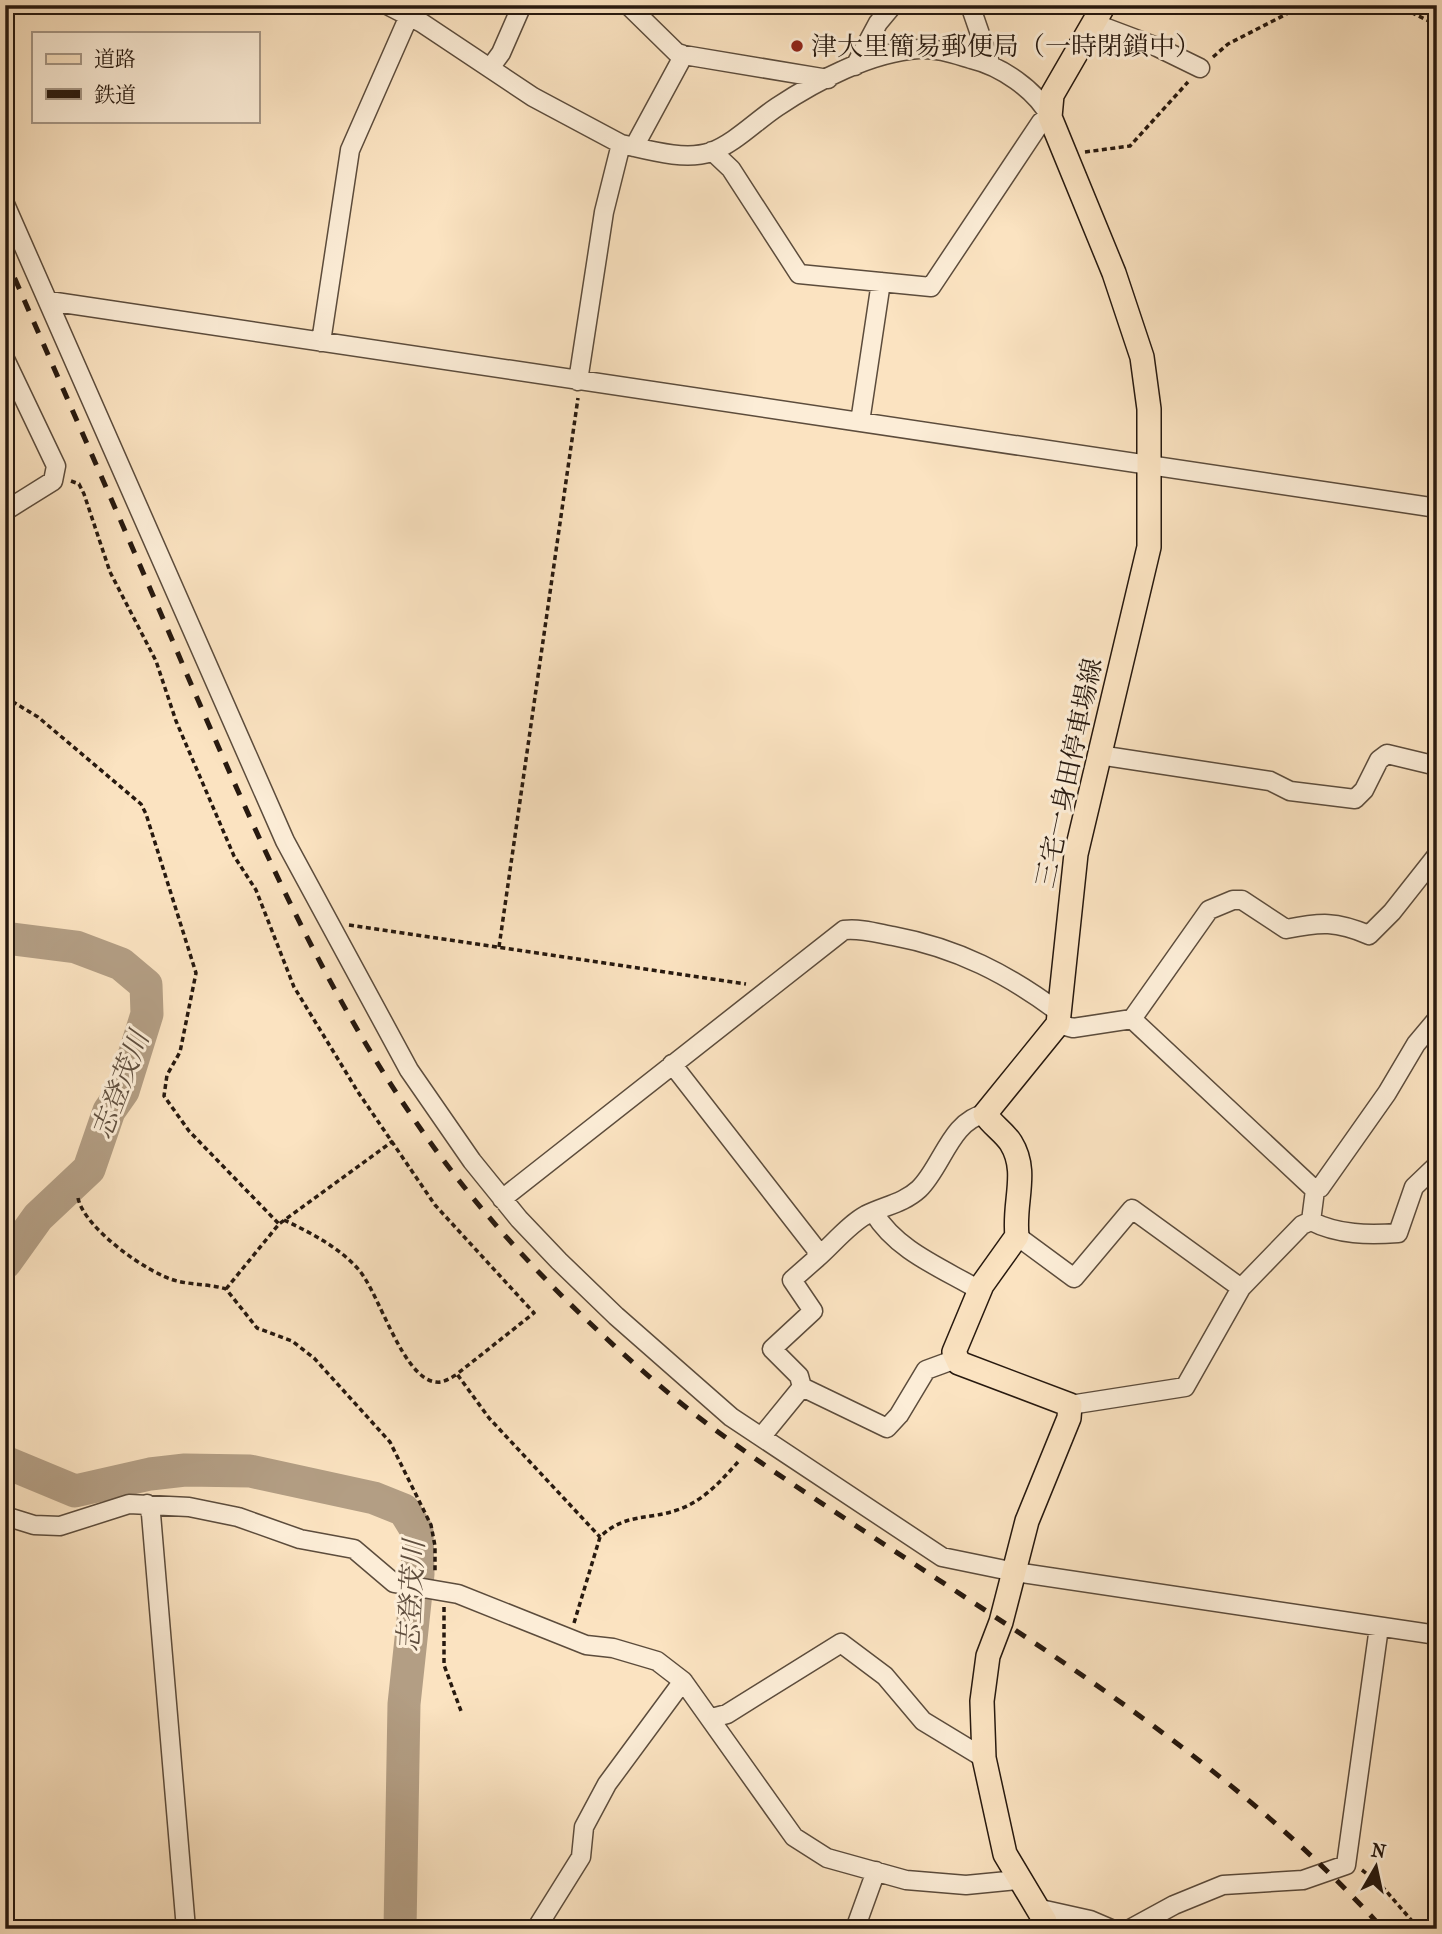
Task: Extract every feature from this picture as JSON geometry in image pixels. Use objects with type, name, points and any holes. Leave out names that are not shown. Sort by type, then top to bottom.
[{"type":"main road","points":[[1050,117],[1052,95],[1100,15]]},
{"type":"main road","name":"三宅一身田停車場線","points":[[1050,117],[1114,273],[1142,357],[1149,409],[1149,547],[1076,854],[1059,1018]]},
{"type":"main road","points":[[1046,1929],[1004,1854],[984,1758],[982,1701],[988,1656],[1015,1572],[1027,1521],[1069,1418],[1070,1405],[956,1359],[955,1343],[979,1290],[1017,1236],[1015,1215],[1021,1178],[1019,1164],[1009,1140],[985,1114],[1059,1018]]},
{"type":"street","points":[[489,68],[501,52],[522,5]]},
{"type":"street","points":[[628,5],[681,54],[828,79]]},
{"type":"street","points":[[855,66],[878,23],[893,5]]},
{"type":"street","points":[[970,5],[990,63]]},
{"type":"street","points":[[321,342],[350,150],[399,9],[533,97],[628,146],[688,155],[712,151],[779,106],[828,79],[855,66],[918,49],[946,52],[990,63],[1042,102],[1050,117],[1041,122],[931,287],[799,274],[731,169],[712,151]]},
{"type":"street","points":[[1100,15],[1200,68]]},
{"type":"street","points":[[580,381],[604,212],[628,146],[680,62],[681,54]]},
{"type":"street","points":[[5,204],[285,841],[409,1070],[502,1199],[559,1261],[616,1316],[719,1407],[942,1557],[1015,1572],[1437,1635]]},
{"type":"street","points":[[860,422],[881,282]]},
{"type":"street","points":[[49,301],[1437,508]]},
{"type":"street","points":[[5,359],[53,456],[56,476],[53,481],[5,511]]},
{"type":"street","points":[[1099,755],[1270,781],[1290,791],[1349,800],[1361,794],[1379,760],[1387,754],[1437,766]]},
{"type":"street","points":[[502,1199],[844,930],[853,929],[930,943],[952,951],[1000,972],[1073,1028],[1132,1019],[1209,910],[1233,900],[1242,900],[1286,929],[1327,922],[1344,924],[1369,934],[1435,863]]},
{"type":"street","points":[[1132,1019],[1315,1190]]},
{"type":"street","points":[[1315,1190],[1320,1188],[1388,1093],[1416,1044],[1437,1019]]},
{"type":"street","points":[[673,1064],[816,1249],[817,1258]]},
{"type":"street","points":[[956,1359],[926,1370],[899,1415],[887,1428],[802,1387],[799,1376],[772,1349],[813,1311],[792,1280],[866,1215],[919,1188],[963,1126],[974,1116],[985,1114]]},
{"type":"street","points":[[1311,1221],[1325,1228],[1370,1235],[1398,1233],[1414,1187],[1437,1166]]},
{"type":"street","points":[[1311,1221],[1315,1190]]},
{"type":"street","points":[[1017,1236],[1074,1278],[1132,1209],[1241,1289]]},
{"type":"street","points":[[874,1213],[885,1232],[898,1244],[979,1290]]},
{"type":"street","points":[[1070,1405],[1185,1387],[1241,1289],[1302,1225],[1311,1221]]},
{"type":"street","points":[[762,1436],[802,1387]]},
{"type":"street","points":[[147,1504],[186,1929]]},
{"type":"street","points":[[5,1516],[34,1525],[60,1526],[119,1506],[147,1504],[212,1511],[300,1539],[347,1546],[394,1583],[438,1590],[489,1605],[586,1645],[594,1643],[657,1661],[684,1681],[786,1826],[802,1844],[827,1858],[906,1880],[966,1885],[1018,1880]]},
{"type":"street","points":[[1130,1929],[1174,1905],[1223,1885],[1303,1880],[1346,1865],[1379,1627]]},
{"type":"street","points":[[712,1718],[727,1714],[841,1643],[886,1676],[923,1721],[984,1758]]},
{"type":"street","points":[[536,1929],[581,1857],[584,1827],[607,1784],[684,1681]]},
{"type":"street","points":[[855,1929],[876,1871]]},
{"type":"street","points":[[1036,1908],[1090,1920],[1111,1929]]},
{"type":"path","points":[[1066,157],[1130,146],[1200,68],[1228,44],[1304,5]]},
{"type":"path","points":[[1396,5],[1437,25]]},
{"type":"path","points":[[499,947],[580,381]]},
{"type":"path","points":[[56,476],[79,484],[84,494],[110,572],[156,661],[176,721],[234,856],[256,890],[294,986],[358,1093],[435,1205],[534,1313],[457,1374],[443,1382],[434,1382],[417,1372],[410,1364],[371,1286],[356,1266],[319,1236],[284,1220]]},
{"type":"path","points":[[5,697],[38,717],[141,804],[196,973],[180,1052],[167,1075],[164,1096],[189,1131],[279,1224]]},
{"type":"path","points":[[328,922],[769,987]]},
{"type":"path","points":[[226,1289],[279,1224],[393,1141]]},
{"type":"path","points":[[78,1198],[80,1209],[94,1227],[144,1264],[177,1281],[226,1289],[257,1328],[292,1341],[314,1358],[390,1442],[431,1525],[444,1665],[461,1711]]},
{"type":"path","points":[[457,1374],[489,1418],[600,1538]]},
{"type":"path","points":[[594,1643],[575,1628],[574,1619],[600,1538],[619,1521],[677,1510],[693,1504],[722,1480],[738,1462]]},
{"type":"path","points":[[1346,1865],[1365,1871],[1419,1929]]},
{"type":"waterway","name":"志登茂川","points":[[5,938],[76,947],[121,964],[146,985],[147,1014],[123,1091],[109,1111],[89,1169],[38,1217],[5,1263]]},
{"type":"waterway","name":"志登茂川","points":[[5,1462],[75,1491],[150,1474],[185,1470],[250,1471],[374,1498],[404,1510],[417,1531],[418,1574],[404,1704],[400,1929]]},
{"type":"railway","points":[[5,256],[214,737],[297,916],[359,1032],[393,1088],[430,1142],[485,1212],[577,1311],[677,1400],[772,1470],[1140,1716],[1267,1816],[1326,1870],[1383,1929]]},
{"type":"place","name":"津大里簡易郵便局（一時閉鎖中）","points":[[797,46]]}]
